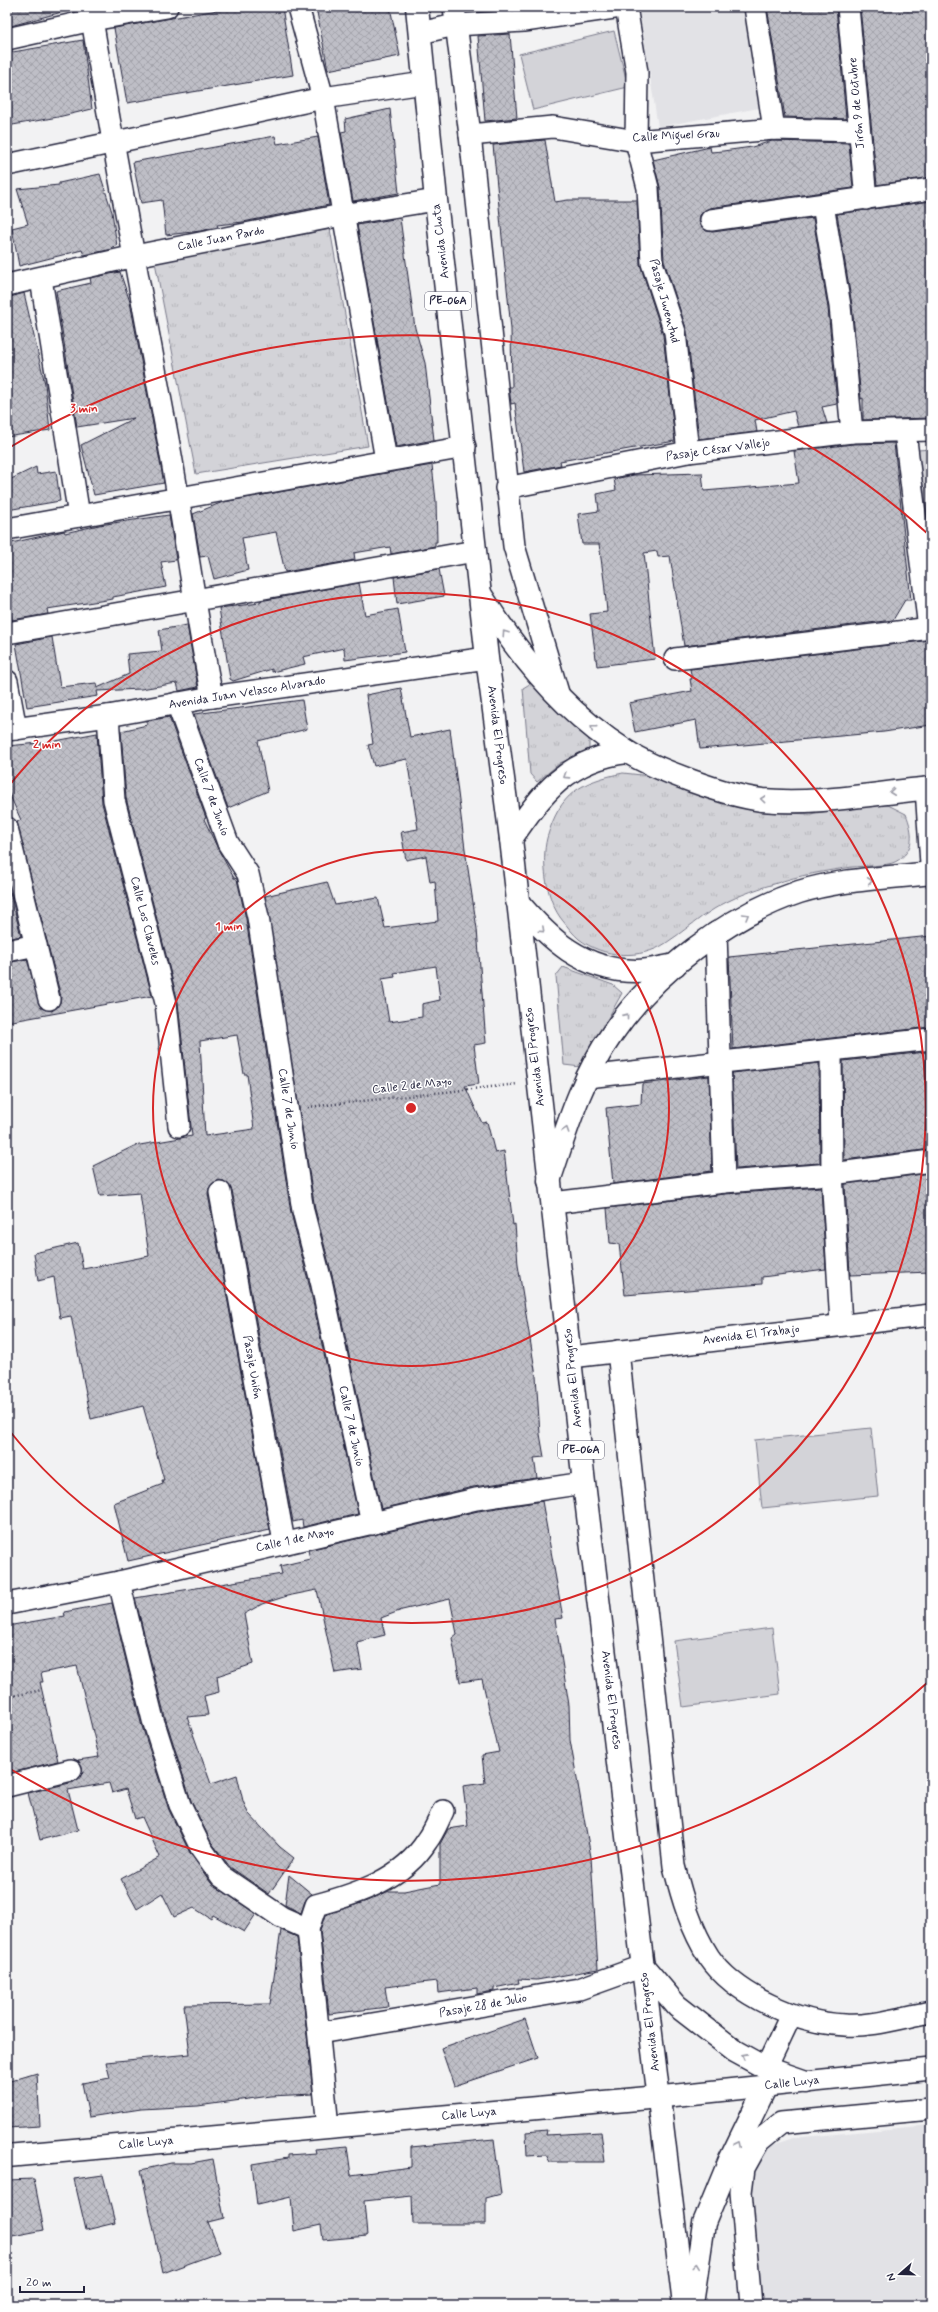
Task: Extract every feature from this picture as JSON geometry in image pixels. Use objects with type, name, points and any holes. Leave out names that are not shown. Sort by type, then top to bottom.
[{"type":"main road","name":"Avenida Chota","points":[[417,7],[436,200],[481,595]]},
{"type":"main road","points":[[481,595],[506,636],[559,696],[597,732],[627,752],[669,773],[716,790],[762,800],[808,801],[928,788]]},
{"type":"main road","name":"Avenida El Progreso","points":[[481,595],[487,658],[511,839],[549,1181],[553,1203],[571,1357],[584,1483],[684,2305]]},
{"type":"main road","points":[[511,839],[537,802],[556,782],[604,755],[627,752]]},
{"type":"main road","points":[[549,1181],[570,1116],[587,1078],[616,1028],[634,1005],[675,965],[716,933],[760,908],[800,892],[830,885],[931,873]]},
{"type":"main road","points":[[517,901],[537,926],[562,948],[586,962],[612,970],[637,971],[675,965]]},
{"type":"main road","points":[[643,1966],[677,2006],[766,2077],[806,2082]]},
{"type":"main road","points":[[692,2305],[704,2223],[766,2077]]},
{"type":"main road","name":"Calle Luya","points":[[7,2156],[659,2097]]},
{"type":"street","points":[[7,39],[91,14],[167,7]]},
{"type":"street","points":[[298,7],[323,98],[342,215],[386,460]]},
{"type":"street","name":"Pasaje Juventud","points":[[626,7],[637,72],[636,141],[648,188],[652,263],[675,332],[688,452]]},
{"type":"street","points":[[754,7],[774,130]]},
{"type":"street","name":"Jirón 9 de Octubre","points":[[848,7],[866,199]]},
{"type":"street","points":[[420,33],[454,16],[524,21],[607,8]]},
{"type":"street","points":[[91,14],[112,144],[135,256],[212,697]]},
{"type":"street","points":[[454,16],[470,135],[506,488],[514,546],[559,696]]},
{"type":"street","points":[[7,165],[112,144],[323,98],[424,83]]},
{"type":"street","name":"Calle Miguel Grau","points":[[470,135],[553,127],[636,141],[774,130],[859,131]]},
{"type":"street","points":[[711,220],[931,189]]},
{"type":"street","name":"Calle Juan Pardo","points":[[7,285],[41,279],[135,256],[342,215],[436,200]]},
{"type":"street","points":[[823,205],[840,306],[852,432]]},
{"type":"street","points":[[41,279],[79,516]]},
{"type":"street","name":"Pasaje César Vallejo","points":[[506,488],[688,452],[852,432],[905,432],[931,430]]},
{"type":"street","points":[[675,659],[930,628],[905,432]]},
{"type":"street","points":[[7,529],[178,497],[464,447]]},
{"type":"street","points":[[7,633],[475,551]]},
{"type":"street","name":"Avenida Juan Velasco Alvarado","points":[[12,730],[108,716],[212,697],[487,658]]},
{"type":"street","points":[[7,681],[12,730]]},
{"type":"street","name":"Calle 7 de Junio","points":[[177,703],[228,843],[248,874],[258,917],[303,1211],[322,1285],[372,1524]]},
{"type":"street","name":"Calle Los Claveles","points":[[108,716],[114,800],[166,1003],[179,1126]]},
{"type":"street","points":[[928,788],[931,864]]},
{"type":"street","points":[[7,828],[13,881],[36,945],[49,999]]},
{"type":"street","points":[[716,933],[724,1182]]},
{"type":"street","points":[[7,951],[36,945]]},
{"type":"street","points":[[587,1078],[831,1052],[931,1039]]},
{"type":"street","points":[[831,1052],[832,1174],[841,1324]]},
{"type":"street","points":[[553,1203],[724,1182],[832,1174],[931,1161]]},
{"type":"street","name":"Pasaje Unión","points":[[220,1192],[284,1542]]},
{"type":"street","name":"Avenida El Trabajo","points":[[571,1357],[841,1324],[931,1315]]},
{"type":"street","points":[[618,1351],[674,1866],[684,1904],[696,1935],[710,1958],[732,1981],[760,1999],[791,2015],[816,2022],[845,2025],[931,2012]]},
{"type":"street","name":"Calle 1 de Mayo","points":[[7,1604],[120,1582],[284,1542],[372,1524],[476,1499],[584,1483]]},
{"type":"street","points":[[120,1582],[155,1727],[180,1805],[200,1848],[221,1876],[281,1917],[308,1929]]},
{"type":"street","points":[[7,1786],[71,1770]]},
{"type":"street","points":[[328,2126],[308,1929],[316,1904],[349,1896],[376,1885],[415,1857],[428,1841],[442,1811]]},
{"type":"street","name":"Pasaje 28 de Julio","points":[[319,2033],[579,1989],[643,1966]]},
{"type":"street","points":[[766,2077],[791,2015]]},
{"type":"street","name":"Calle Luya","points":[[806,2082],[931,2069]]},
{"type":"street","name":"Calle Luya","points":[[659,2097],[766,2077]]},
{"type":"street","points":[[751,2305],[741,2192],[744,2168],[759,2141],[781,2123],[931,2109]]},
{"type":"path","name":"Calle 2 de Mayo","points":[[288,1109],[538,1082]]},
{"type":"path","points":[[7,1697],[42,1690]]},
{"type":"shaded area","points":[[746,7],[764,107],[658,127],[639,8]]},
{"type":"shaded area","points":[[931,2125],[931,2305],[762,2305],[746,2182],[767,2147],[793,2138]]},
{"type":"green space","points":[[614,31],[628,87],[533,110],[519,54]]},
{"type":"green space","points":[[330,229],[368,446],[196,474],[155,262]]},
{"type":"green space","points":[[931,449],[931,542],[918,450]]},
{"type":"green space","points":[[533,682],[589,740],[589,750],[560,763],[537,782],[530,774],[523,688]]},
{"type":"green space","points":[[623,773],[651,776],[716,801],[765,812],[810,814],[869,804],[888,805],[906,814],[911,834],[910,847],[902,858],[895,862],[881,865],[852,867],[793,878],[728,901],[702,917],[666,943],[645,952],[634,954],[610,953],[599,950],[579,939],[557,913],[552,903],[546,881],[545,848],[552,823],[565,800],[583,786]]},
{"type":"green space","points":[[563,967],[613,985],[622,993],[581,1067],[564,1065],[556,976]]},
{"type":"green space","points":[[871,1428],[878,1496],[762,1508],[755,1440]]},
{"type":"green space","points":[[772,1628],[780,1694],[683,1707],[674,1641]]},
{"type":"building","points":[[7,7],[61,7],[62,12],[7,27]]},
{"type":"building","points":[[235,7],[282,7],[293,75],[127,103],[114,28]]},
{"type":"building","points":[[316,7],[390,7],[400,56],[328,70]]},
{"type":"building","points":[[488,7],[507,7],[508,10],[489,11]]},
{"type":"building","points":[[767,7],[836,7],[846,119],[785,117]]},
{"type":"building","points":[[860,7],[931,7],[931,177],[877,185]]},
{"type":"building","points":[[510,34],[517,118],[485,121],[478,36]]},
{"type":"building","points":[[83,40],[92,109],[7,126],[7,53]]},
{"type":"building","points":[[390,109],[399,193],[353,201],[341,132],[346,131],[345,119]]},
{"type":"building","points":[[275,136],[277,144],[318,137],[329,205],[243,222],[217,225],[218,227],[201,231],[166,235],[162,200],[141,203],[133,162]]},
{"type":"building","points":[[545,140],[555,202],[568,200],[637,200],[640,264],[663,335],[675,441],[560,461],[561,465],[524,472],[515,403],[511,404],[509,387],[512,387],[511,329],[493,145]]},
{"type":"building","points":[[772,141],[849,143],[853,188],[709,208],[700,215],[699,222],[706,231],[713,232],[813,218],[828,308],[837,404],[822,407],[827,423],[798,427],[794,411],[755,420],[757,432],[699,439],[687,331],[664,261],[660,187],[653,160],[710,147],[711,152],[723,151],[752,147]]},
{"type":"building","points":[[100,174],[112,212],[117,246],[112,247],[113,249],[84,255],[82,250],[19,266],[12,228],[28,224],[17,189],[59,185],[59,183]]},
{"type":"building","points":[[931,201],[931,418],[863,420],[863,398],[861,399],[852,305],[837,214]]},
{"type":"building","points":[[400,218],[415,328],[425,363],[434,440],[396,447],[357,225]]},
{"type":"building","points":[[120,272],[130,302],[164,483],[94,495],[81,445],[134,418],[77,427],[56,291],[91,283],[90,278]]},
{"type":"building","points":[[24,293],[45,384],[50,430],[7,437],[7,408],[12,406],[7,373],[7,298]]},
{"type":"building","points":[[894,443],[911,600],[905,600],[893,620],[684,646],[670,556],[658,557],[657,551],[644,553],[655,659],[597,666],[590,614],[607,612],[604,580],[599,544],[582,544],[578,514],[599,511],[597,494],[616,490],[614,479],[634,475],[702,473],[704,491],[799,483],[794,451],[853,444]]},
{"type":"building","points":[[432,465],[436,501],[437,542],[435,542],[435,546],[391,554],[390,547],[354,553],[355,560],[285,572],[276,532],[242,538],[248,570],[214,579],[208,556],[200,557],[193,514],[223,502]]},
{"type":"building","points":[[36,467],[37,474],[56,471],[60,501],[7,510],[7,481]]},
{"type":"building","points":[[169,515],[176,560],[161,562],[166,587],[113,597],[113,599],[47,609],[48,614],[12,620],[11,615],[8,615],[7,544],[64,531],[65,533],[99,525]]},
{"type":"building","points":[[439,569],[444,596],[397,604],[394,577]]},
{"type":"building","points":[[359,583],[365,615],[398,609],[405,652],[345,660],[344,648],[303,657],[305,664],[272,672],[272,669],[233,681],[230,679],[219,608],[260,603],[260,601]]},
{"type":"building","points":[[187,625],[198,687],[179,691],[177,683],[141,689],[97,691],[98,696],[27,707],[16,644],[52,637],[60,687],[96,683],[97,688],[129,674],[127,654],[162,651],[159,630]]},
{"type":"building","points":[[931,640],[931,725],[884,732],[700,749],[696,720],[635,732],[629,703],[692,691],[690,669]]},
{"type":"building","points":[[401,688],[410,737],[450,729],[477,929],[486,1043],[474,1045],[479,1084],[465,1086],[482,1123],[487,1122],[495,1153],[504,1151],[513,1225],[515,1224],[518,1265],[536,1376],[540,1434],[544,1457],[534,1458],[537,1478],[473,1487],[381,1509],[334,1283],[315,1209],[265,896],[327,882],[335,905],[378,898],[385,928],[438,921],[435,881],[430,882],[426,856],[406,860],[401,832],[418,829],[407,759],[374,766],[368,745],[373,744],[366,695]],"holes":[[[436,966],[440,1000],[422,1004],[422,1017],[389,1022],[382,979],[395,977],[394,973]]]},
{"type":"building","points":[[302,700],[307,729],[258,741],[268,791],[228,808],[194,714]]},
{"type":"building","points":[[169,717],[206,818],[204,819],[218,849],[234,878],[237,879],[246,919],[291,1213],[310,1288],[358,1514],[303,1527],[302,1520],[293,1522],[232,1190],[224,1181],[217,1180],[209,1188],[208,1194],[270,1530],[128,1561],[114,1503],[163,1484],[162,1480],[164,1480],[143,1406],[91,1419],[71,1316],[60,1318],[54,1277],[38,1281],[34,1253],[78,1243],[83,1269],[149,1256],[140,1193],[100,1196],[93,1166],[134,1146],[192,1136],[178,1002],[126,798],[121,731],[147,725],[147,721]],"holes":[[[237,1035],[244,1074],[247,1074],[254,1129],[205,1136],[200,1041]]]},
{"type":"building","points":[[97,733],[102,803],[152,996],[7,1022],[7,963],[27,959],[41,1008],[52,1011],[60,1003],[61,997],[17,822],[21,820],[7,789],[7,746],[50,742]]},
{"type":"building","points":[[7,892],[10,892],[21,936],[7,939]]},
{"type":"building","points":[[931,936],[931,1027],[733,1049],[729,957]]},
{"type":"building","points":[[926,1052],[931,1149],[844,1160],[843,1061]]},
{"type":"building","points":[[819,1063],[820,1163],[736,1169],[732,1073]]},
{"type":"building","points":[[709,1076],[712,1171],[613,1184],[606,1108],[641,1104],[642,1084]]},
{"type":"building","points":[[931,1173],[931,1272],[850,1275],[845,1184]]},
{"type":"building","points":[[821,1187],[826,1269],[762,1277],[762,1284],[625,1295],[619,1244],[610,1243],[607,1208],[725,1194]]},
{"type":"building","points":[[542,1501],[563,1618],[555,1619],[569,1705],[570,1740],[591,1857],[598,1969],[537,1980],[518,1979],[519,1983],[494,1988],[494,1991],[477,1994],[477,1988],[438,1993],[437,1981],[385,1987],[388,2007],[329,2014],[320,1930],[325,1915],[367,1901],[389,1891],[404,1891],[440,1884],[440,1844],[448,1829],[468,1826],[463,1786],[485,1783],[482,1755],[499,1752],[482,1679],[460,1682],[452,1638],[457,1634],[450,1599],[402,1610],[381,1618],[385,1635],[357,1642],[362,1669],[335,1673],[317,1590],[287,1596],[262,1604],[244,1614],[253,1664],[217,1676],[219,1692],[204,1696],[208,1715],[187,1717],[211,1784],[237,1775],[243,1801],[248,1813],[280,1847],[294,1858],[269,1894],[230,1867],[211,1842],[191,1801],[165,1717],[135,1598],[282,1574],[280,1566],[310,1559],[308,1550],[478,1511]]},
{"type":"building","points":[[112,1603],[141,1723],[169,1810],[190,1853],[211,1883],[256,1914],[244,1932],[213,1915],[211,1919],[194,1908],[174,1917],[162,1893],[137,1909],[121,1879],[160,1857],[142,1817],[135,1819],[126,1789],[112,1793],[109,1783],[68,1790],[78,1830],[40,1840],[28,1793],[74,1782],[83,1773],[82,1767],[78,1760],[99,1757],[77,1666],[41,1673],[43,1682],[40,1682],[58,1761],[7,1774],[7,1626],[65,1616],[64,1612]]},
{"type":"building","points":[[289,1875],[312,1894],[305,1901],[301,1913],[285,1905]]},
{"type":"building","points":[[281,1930],[297,1937],[313,2094],[270,2096],[198,2106],[141,2109],[89,2117],[82,2083],[110,2078],[106,2062],[190,2054],[184,2005],[270,2004]]},
{"type":"building","points":[[525,2019],[538,2058],[454,2086],[441,2048]]},
{"type":"building","points":[[37,2073],[40,2126],[7,2128],[7,2082]]},
{"type":"building","points":[[547,2130],[546,2135],[601,2132],[605,2162],[550,2162],[546,2155],[527,2156],[526,2132]]},
{"type":"building","points":[[494,2139],[501,2194],[486,2198],[486,2224],[413,2224],[412,2196],[364,2201],[367,2236],[323,2240],[321,2225],[294,2231],[291,2197],[257,2205],[252,2164],[288,2158],[288,2155],[316,2153],[315,2149],[347,2146],[351,2175],[411,2167],[411,2147]]},
{"type":"building","points":[[213,2159],[224,2218],[208,2222],[220,2252],[163,2273],[141,2170],[171,2163],[191,2163]]},
{"type":"building","points":[[103,2175],[115,2223],[86,2230],[74,2179]]},
{"type":"building","points":[[34,2179],[44,2230],[7,2237],[7,2180]]}]
